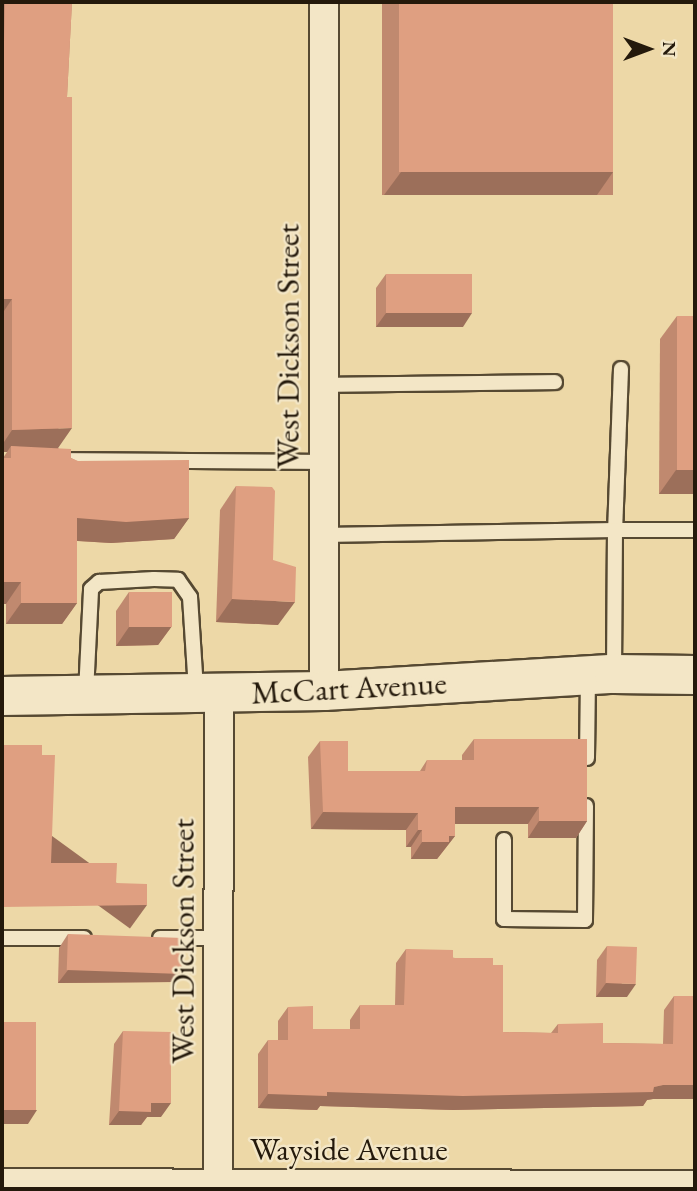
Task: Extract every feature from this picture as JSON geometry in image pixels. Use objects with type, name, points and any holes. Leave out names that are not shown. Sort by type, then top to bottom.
[{"type":"main road","name":"McCart Avenue","points":[[2,696],[324,691],[601,674],[695,674]]},
{"type":"street","name":"West Dickson Street","points":[[324,2],[324,691]]},
{"type":"street","name":"West Dickson Street","points":[[207,693],[218,938],[218,1186]]},
{"type":"street","name":"Wayside Avenue","points":[[2,1183],[218,1186],[695,1185]]},
{"type":"lane","points":[[504,839],[504,919],[585,920],[587,777],[601,674],[615,530],[621,369]]},
{"type":"lane","points":[[323,385],[555,382]]},
{"type":"lane","points":[[35,460],[323,462]]},
{"type":"lane","points":[[323,535],[695,530]]},
{"type":"lane","points":[[86,695],[91,589],[99,582],[154,579],[178,580],[190,597],[207,693]]},
{"type":"lane","points":[[2,938],[95,938]]},
{"type":"lane","points":[[149,938],[218,938]]},
{"type":"building","points":[[5,2],[72,2],[67,97],[72,97],[72,428],[12,430],[12,299],[2,299],[2,83]]},
{"type":"building","points":[[399,2],[613,2],[613,172],[399,172]]},
{"type":"building","points":[[386,274],[472,274],[472,313],[386,313]]},
{"type":"building","points":[[677,316],[695,316],[695,470],[677,470]]},
{"type":"building","points":[[11,446],[71,449],[71,458],[78,461],[189,460],[189,518],[126,522],[77,518],[77,603],[21,603],[21,582],[2,582],[2,458],[11,458]]},
{"type":"building","points":[[236,486],[272,487],[275,491],[273,560],[296,567],[295,602],[232,599]]},
{"type":"building","points":[[129,592],[172,592],[172,627],[129,627]]},
{"type":"building","points":[[474,739],[587,739],[587,821],[539,821],[539,807],[455,807],[455,836],[449,836],[449,842],[422,842],[422,830],[418,830],[418,813],[323,812],[320,741],[348,741],[348,771],[425,771],[427,760],[474,760]]},
{"type":"building","points":[[3,745],[42,745],[42,755],[55,755],[51,863],[117,863],[116,883],[147,884],[147,905],[2,907]]},
{"type":"building","points":[[68,934],[183,938],[182,974],[67,970]]},
{"type":"building","points":[[607,946],[637,947],[636,984],[606,983]]},
{"type":"building","points":[[406,949],[453,950],[453,958],[493,958],[493,965],[503,965],[503,1032],[558,1033],[558,1024],[603,1023],[603,1043],[673,1044],[674,996],[695,996],[695,1085],[663,1085],[654,1087],[653,1092],[463,1096],[327,1092],[327,1096],[268,1094],[268,1040],[288,1040],[288,1007],[313,1006],[313,1029],[360,1029],[360,1005],[404,1005]]},
{"type":"building","points":[[2,1022],[36,1022],[36,1110],[2,1110]]},
{"type":"building","points":[[123,1031],[171,1032],[171,1103],[151,1103],[151,1112],[119,1111]]}]
